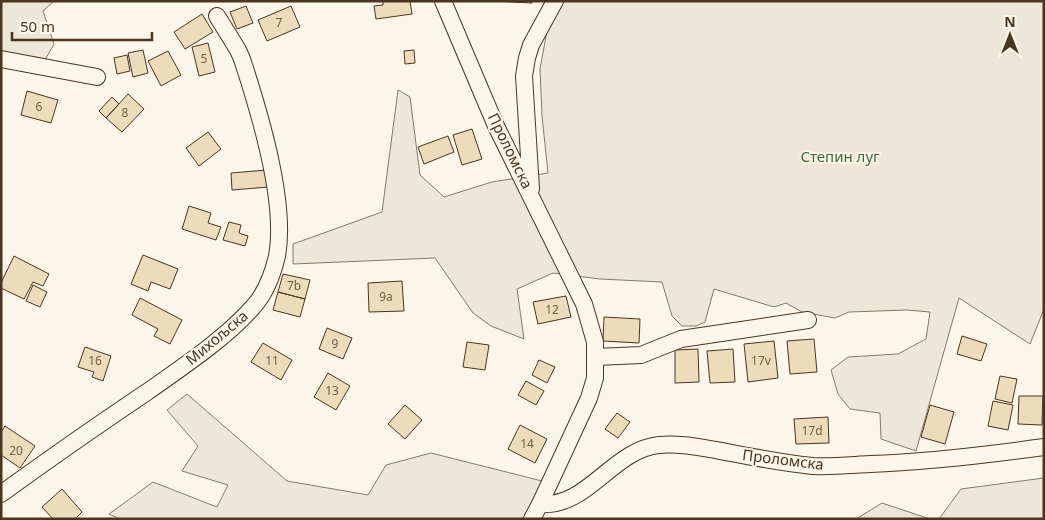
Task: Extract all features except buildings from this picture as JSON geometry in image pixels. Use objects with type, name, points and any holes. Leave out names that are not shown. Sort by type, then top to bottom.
[{"type":"street","name":"Проломска","points":[[443,1],[496,126],[531,193],[584,304],[592,326],[595,342],[595,378],[589,398],[532,519]]},
{"type":"street","points":[[531,193],[524,76],[531,45],[555,1]]},
{"type":"street","name":"Михољска","points":[[1,494],[185,365],[241,319],[254,306],[266,288],[277,256],[278,220],[276,193],[266,145],[242,59],[217,16]]},
{"type":"street","points":[[1,58],[97,77]]},
{"type":"street","points":[[596,357],[641,355],[681,339],[808,320]]},
{"type":"street","name":"Проломска","points":[[540,504],[560,503],[569,500],[620,461],[643,448],[660,445],[701,448],[777,462],[816,466],[898,463],[960,458],[1044,447]]},
{"type":"green space","points":[[1,1],[54,1],[43,11],[54,44],[41,67],[1,59]]},
{"type":"green space","name":"Степин луг","points":[[555,1],[1044,1],[1044,309],[1030,344],[959,298],[916,451],[881,439],[880,413],[850,409],[838,394],[831,370],[848,357],[898,354],[926,339],[930,312],[907,310],[849,312],[835,318],[802,312],[786,303],[774,307],[714,289],[705,322],[696,326],[682,326],[672,316],[662,282],[600,279],[553,273],[517,289],[524,339],[491,326],[473,313],[435,258],[293,264],[293,244],[382,212],[398,90],[410,97],[420,175],[444,197],[492,182],[548,173],[542,116],[540,69],[551,9]]},
{"type":"green space","points":[[187,394],[287,481],[368,495],[386,465],[431,453],[550,483],[532,519],[120,519],[109,514],[153,482],[217,507],[228,485],[182,471],[198,446],[167,410]]},
{"type":"green space","points":[[1044,478],[1044,519],[939,519],[961,489]]},
{"type":"green space","points":[[882,503],[930,519],[856,519]]}]
